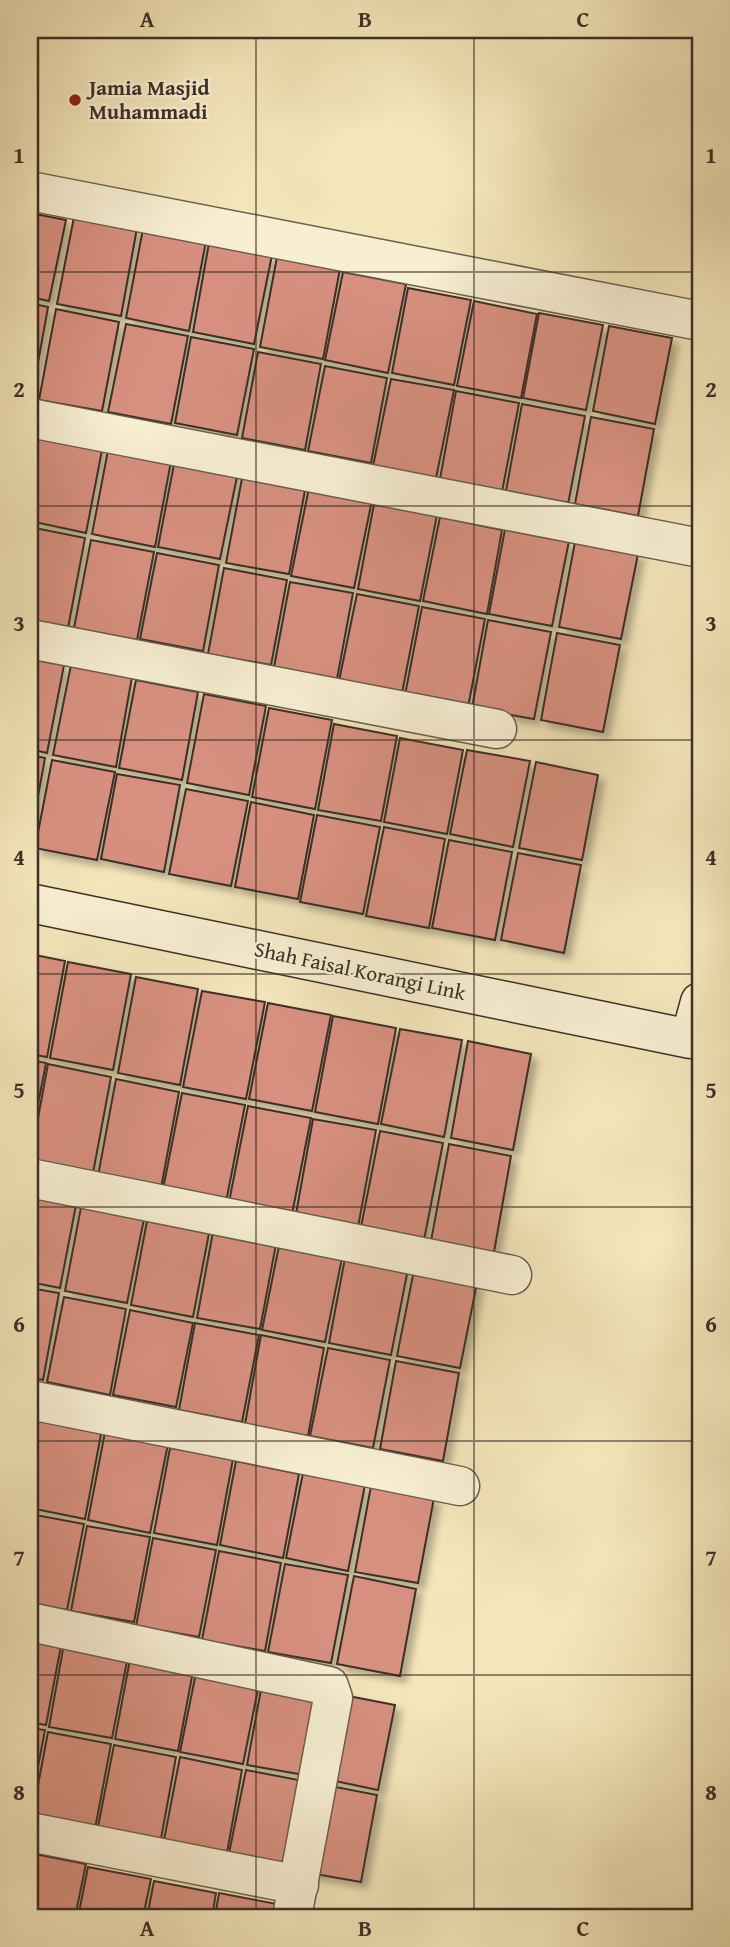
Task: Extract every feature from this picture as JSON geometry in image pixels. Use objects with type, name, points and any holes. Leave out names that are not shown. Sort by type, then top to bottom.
[{"type":"street","points":[[30,191],[700,321]]},
{"type":"street","points":[[30,418],[700,548]]},
{"type":"street","points":[[30,639],[497,729]]},
{"type":"street","name":"Shah Faisal Korangi Link","points":[[30,903],[695,1046]]},
{"type":"street","points":[[695,1046],[700,1002]]},
{"type":"street","points":[[30,1178],[512,1275]]},
{"type":"street","points":[[30,1400],[460,1486]]},
{"type":"street","points":[[30,1622],[329,1686],[333,1698],[296,1901],[30,1832]]},
{"type":"building","points":[[30,213],[66,220],[49,301],[30,297]]},
{"type":"building","points":[[74,217],[137,228],[121,316],[57,304]]},
{"type":"building","points":[[143,229],[206,241],[189,331],[126,318]]},
{"type":"building","points":[[209,243],[272,255],[254,344],[193,332]]},
{"type":"building","points":[[277,257],[340,269],[323,359],[260,347]]},
{"type":"building","points":[[343,272],[406,284],[388,373],[325,360]]},
{"type":"building","points":[[408,288],[471,300],[454,385],[392,373]]},
{"type":"building","points":[[474,301],[537,314],[521,398],[457,386]]},
{"type":"building","points":[[30,303],[48,307],[32,396],[30,396]]},
{"type":"building","points":[[56,309],[119,322],[102,411],[39,400]]},
{"type":"building","points":[[539,313],[603,325],[586,410],[523,398]]},
{"type":"building","points":[[126,324],[188,336],[171,424],[108,412]]},
{"type":"building","points":[[609,326],[672,338],[655,424],[593,411]]},
{"type":"building","points":[[191,337],[254,349],[237,435],[175,423]]},
{"type":"building","points":[[258,352],[321,364],[305,450],[242,438]]},
{"type":"building","points":[[325,366],[387,378],[371,463],[308,451]]},
{"type":"building","points":[[391,379],[454,390],[436,478],[373,466]]},
{"type":"building","points":[[456,391],[519,403],[502,492],[440,479]]},
{"type":"building","points":[[522,404],[585,416],[568,504],[506,491]]},
{"type":"building","points":[[591,417],[654,429],[638,516],[575,504]]},
{"type":"building","points":[[40,432],[103,445],[86,533],[30,521],[30,484]]},
{"type":"building","points":[[109,445],[172,456],[155,547],[92,534]]},
{"type":"building","points":[[175,459],[238,472],[220,559],[158,547]]},
{"type":"building","points":[[243,473],[306,485],[289,574],[226,563]]},
{"type":"building","points":[[309,488],[372,500],[354,588],[291,576]]},
{"type":"building","points":[[374,504],[437,515],[420,601],[358,589]]},
{"type":"building","points":[[440,517],[502,530],[487,614],[423,601]]},
{"type":"building","points":[[30,527],[85,538],[68,628],[30,620]]},
{"type":"building","points":[[505,529],[569,541],[552,626],[489,614]]},
{"type":"building","points":[[91,540],[154,552],[137,640],[74,628]]},
{"type":"building","points":[[575,542],[638,554],[621,639],[559,627]]},
{"type":"building","points":[[157,553],[219,565],[203,651],[140,639]]},
{"type":"building","points":[[224,568],[287,580],[271,665],[208,654]]},
{"type":"building","points":[[290,582],[353,593],[337,679],[274,667]]},
{"type":"building","points":[[357,594],[419,606],[402,693],[339,681]]},
{"type":"building","points":[[422,607],[485,619],[468,707],[405,695]]},
{"type":"building","points":[[488,620],[551,632],[534,719],[472,708]]},
{"type":"building","points":[[557,633],[620,645],[603,732],[541,720]]},
{"type":"building","points":[[30,659],[64,665],[47,753],[30,749]]},
{"type":"building","points":[[71,665],[132,677],[116,767],[53,755]]},
{"type":"building","points":[[136,680],[198,692],[182,780],[119,768]]},
{"type":"building","points":[[204,694],[266,706],[249,795],[187,783]]},
{"type":"building","points":[[269,708],[332,720],[315,809],[252,797]]},
{"type":"building","points":[[334,724],[397,736],[381,821],[318,810]]},
{"type":"building","points":[[400,738],[463,750],[447,834],[384,822]]},
{"type":"building","points":[[467,750],[530,761],[513,847],[450,834]]},
{"type":"building","points":[[30,755],[45,758],[30,840]]},
{"type":"building","points":[[52,760],[115,772],[97,860],[35,848]]},
{"type":"building","points":[[536,762],[598,775],[582,860],[519,848]]},
{"type":"building","points":[[117,774],[180,785],[164,872],[101,859]]},
{"type":"building","points":[[186,789],[248,801],[231,886],[169,874]]},
{"type":"building","points":[[251,802],[314,815],[298,899],[235,887]]},
{"type":"building","points":[[317,815],[380,827],[363,914],[300,902]]},
{"type":"building","points":[[384,827],[445,839],[429,928],[366,916]]},
{"type":"building","points":[[449,840],[512,852],[495,940],[432,928]]},
{"type":"building","points":[[518,853],[581,865],[564,953],[501,940]]},
{"type":"building","points":[[30,954],[65,961],[47,1057],[30,1054]]},
{"type":"building","points":[[68,962],[131,974],[113,1070],[50,1058]]},
{"type":"building","points":[[136,977],[198,989],[180,1085],[118,1073]]},
{"type":"building","points":[[202,991],[265,1002],[246,1099],[183,1087]]},
{"type":"building","points":[[268,1003],[331,1015],[312,1111],[249,1099]]},
{"type":"building","points":[[333,1016],[396,1028],[378,1124],[315,1112]]},
{"type":"building","points":[[400,1029],[462,1040],[444,1137],[381,1124]]},
{"type":"building","points":[[468,1041],[531,1054],[513,1150],[451,1138]]},
{"type":"building","points":[[30,1060],[46,1063],[30,1145]]},
{"type":"building","points":[[48,1064],[111,1077],[93,1173],[30,1161]]},
{"type":"building","points":[[116,1079],[179,1092],[161,1188],[98,1176]]},
{"type":"building","points":[[182,1093],[245,1105],[226,1202],[163,1189]]},
{"type":"building","points":[[248,1106],[311,1118],[292,1214],[229,1202]]},
{"type":"building","points":[[313,1119],[376,1130],[358,1227],[296,1214]]},
{"type":"building","points":[[380,1131],[443,1143],[424,1240],[361,1227]]},
{"type":"building","points":[[449,1144],[511,1156],[494,1252],[431,1241]]},
{"type":"building","points":[[30,1191],[77,1200],[60,1288],[30,1282]]},
{"type":"building","points":[[82,1202],[145,1214],[127,1303],[65,1291]]},
{"type":"building","points":[[148,1216],[210,1228],[193,1317],[131,1305]]},
{"type":"building","points":[[213,1232],[276,1244],[260,1329],[197,1318]]},
{"type":"building","points":[[279,1246],[342,1258],[325,1342],[262,1330]]},
{"type":"building","points":[[345,1258],[408,1269],[391,1355],[329,1343]]},
{"type":"building","points":[[414,1270],[477,1283],[460,1368],[397,1356]]},
{"type":"building","points":[[30,1288],[59,1293],[43,1380],[30,1377]]},
{"type":"building","points":[[64,1297],[126,1309],[110,1395],[47,1382]]},
{"type":"building","points":[[130,1310],[193,1323],[176,1407],[113,1395]]},
{"type":"building","points":[[195,1323],[259,1335],[242,1422],[179,1410]]},
{"type":"building","points":[[261,1335],[324,1348],[308,1436],[245,1424]]},
{"type":"building","points":[[328,1348],[390,1360],[373,1448],[310,1436]]},
{"type":"building","points":[[396,1361],[459,1373],[443,1461],[380,1449]]},
{"type":"building","points":[[39,1417],[102,1429],[85,1519],[30,1508],[30,1468]]},
{"type":"building","points":[[105,1432],[168,1444],[150,1533],[88,1520]]},
{"type":"building","points":[[170,1448],[233,1459],[217,1545],[154,1533]]},
{"type":"building","points":[[236,1461],[299,1474],[283,1558],[220,1545]]},
{"type":"building","points":[[303,1473],[365,1485],[348,1571],[286,1558]]},
{"type":"building","points":[[371,1486],[434,1498],[418,1583],[355,1572]]},
{"type":"building","points":[[30,1514],[84,1524],[67,1610],[30,1603]]},
{"type":"building","points":[[87,1526],[150,1537],[134,1622],[71,1611]]},
{"type":"building","points":[[153,1538],[216,1550],[199,1637],[136,1626]]},
{"type":"building","points":[[219,1551],[281,1563],[265,1651],[202,1640]]},
{"type":"building","points":[[285,1564],[348,1575],[331,1663],[268,1652]]},
{"type":"building","points":[[354,1576],[416,1589],[400,1676],[337,1664]]},
{"type":"building","points":[[30,1629],[63,1635],[46,1725],[30,1722]]},
{"type":"building","points":[[65,1638],[129,1651],[112,1738],[49,1727]]},
{"type":"building","points":[[131,1654],[194,1666],[178,1751],[115,1739]]},
{"type":"building","points":[[197,1668],[260,1679],[243,1764],[180,1752]]},
{"type":"building","points":[[263,1679],[326,1691],[310,1776],[247,1765]]},
{"type":"building","points":[[333,1693],[395,1705],[378,1790],[316,1777]]},
{"type":"building","points":[[30,1728],[45,1730],[30,1809]]},
{"type":"building","points":[[48,1732],[111,1744],[95,1829],[32,1817]]},
{"type":"building","points":[[114,1745],[176,1757],[160,1844],[97,1832]]},
{"type":"building","points":[[180,1757],[242,1770],[226,1858],[163,1845]]},
{"type":"building","points":[[246,1770],[309,1782],[291,1870],[228,1858]]},
{"type":"building","points":[[315,1783],[377,1795],[361,1882],[298,1871]]},
{"type":"building","points":[[30,1853],[86,1864],[75,1917],[30,1917]]},
{"type":"building","points":[[88,1867],[151,1879],[143,1917],[78,1917]]},
{"type":"building","points":[[154,1881],[216,1893],[212,1917],[147,1917]]},
{"type":"building","points":[[219,1893],[282,1905],[280,1917],[215,1917]]},
{"type":"building","points":[[289,1906],[348,1917],[287,1917]]},
{"type":"place","name":"Jamia Masjid Muhammadi","points":[[75,100]]}]
